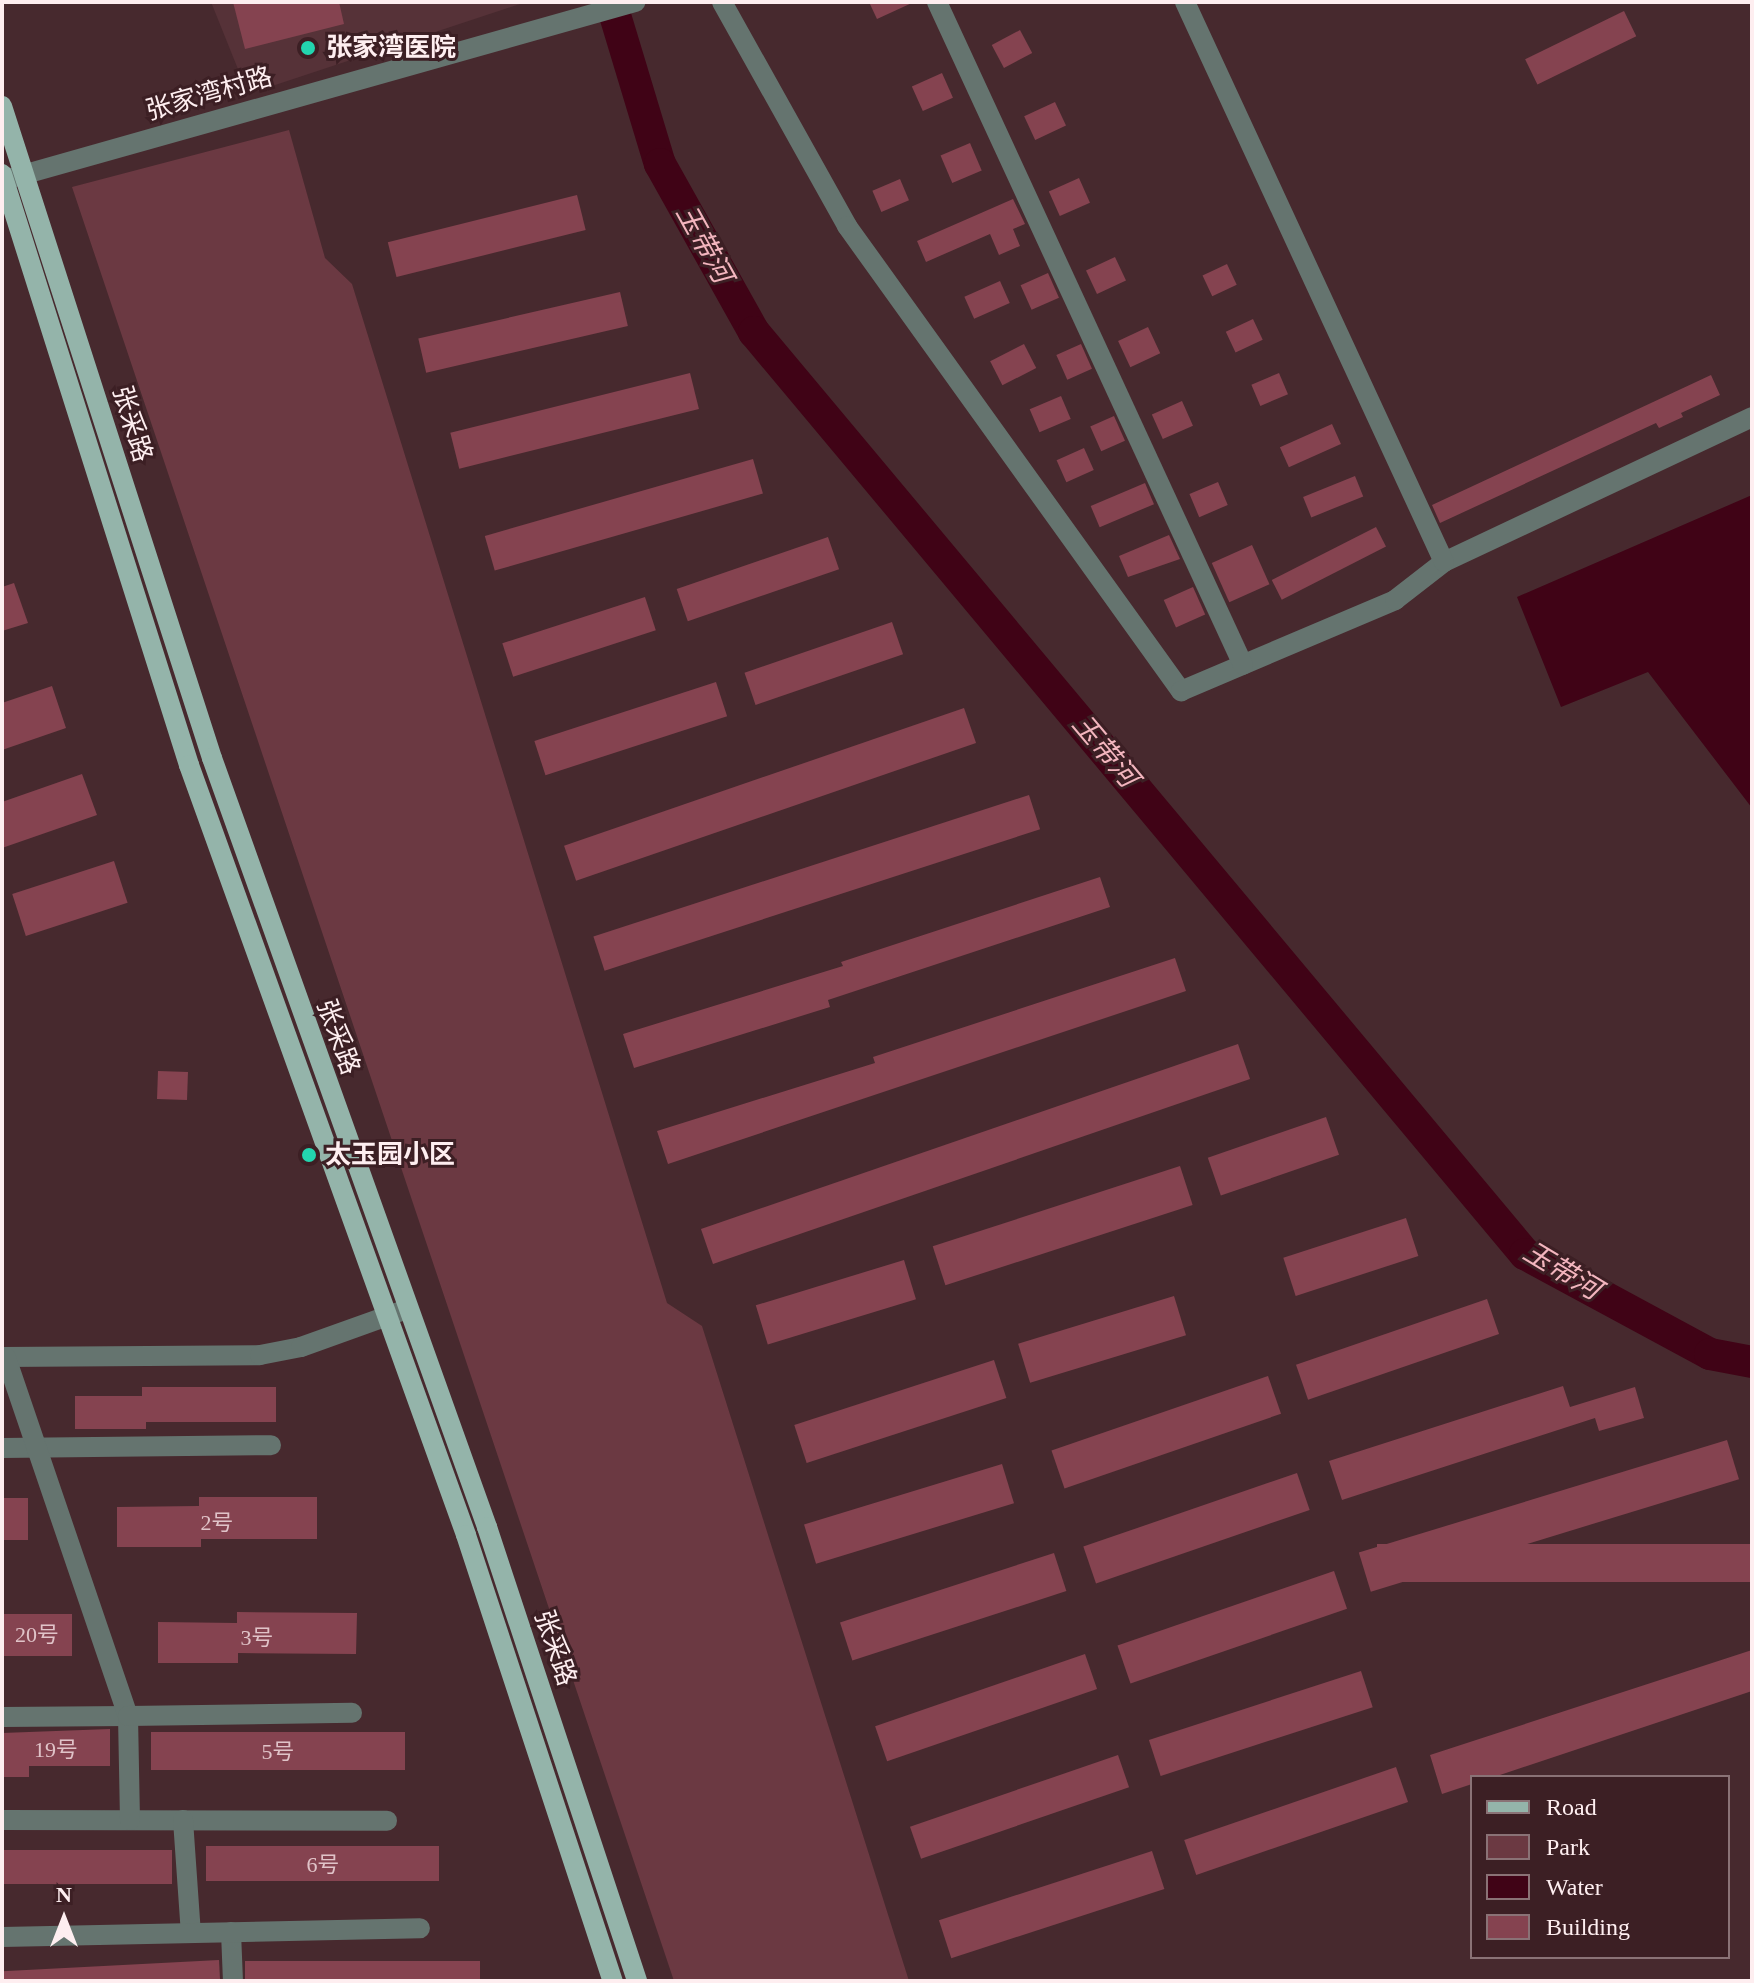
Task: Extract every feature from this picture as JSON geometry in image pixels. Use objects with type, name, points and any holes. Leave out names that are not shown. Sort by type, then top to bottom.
[{"type":"main road","name":"张采路","points":[[2,106],[212,758],[492,1542],[637,1981]]},
{"type":"main road","name":"张采路","points":[[3,178],[189,765],[466,1535],[613,1981]]},
{"type":"street","name":"张家湾村路","points":[[3,178],[635,2]]},
{"type":"street","points":[[722,2],[847,226],[1181,691],[1395,600],[1444,562],[1752,417]]},
{"type":"street","points":[[937,2],[1243,665]]},
{"type":"street","points":[[1185,2],[1444,562]]},
{"type":"street","points":[[130,1820],[128,1716],[4,1357],[260,1355],[301,1347],[407,1309]]},
{"type":"street","points":[[2,1448],[271,1445]]},
{"type":"street","points":[[2,1717],[352,1713]]},
{"type":"street","points":[[2,1820],[387,1821]]},
{"type":"street","points":[[183,1820],[191,1933]]},
{"type":"street","points":[[2,1937],[420,1928]]},
{"type":"street","points":[[231,1932],[233,1981]]},
{"type":"shaded area","name":"张家湾医院","points":[[211,2],[526,2],[248,94]]},
{"type":"green space","points":[[289,130],[325,258],[352,284],[667,1303],[702,1326],[909,1981],[674,1981],[72,187]]},
{"type":"water","points":[[1752,495],[1752,808],[1648,672],[1561,707],[1517,597]]},
{"type":"building","points":[[233,2],[339,2],[344,24],[245,49]]},
{"type":"building","points":[[869,2],[914,2],[877,19]]},
{"type":"building","points":[[1624,11],[1636,36],[1537,84],[1525,59]]},
{"type":"building","points":[[1020,30],[1032,53],[1004,68],[992,45]]},
{"type":"building","points":[[942,73],[953,98],[923,111],[912,86]]},
{"type":"building","points":[[1055,102],[1066,126],[1035,140],[1024,116]]},
{"type":"building","points":[[970,143],[982,171],[952,183],[941,156]]},
{"type":"building","points":[[1079,178],[1090,203],[1060,216],[1049,191]]},
{"type":"building","points":[[900,179],[909,200],[881,212],[872,191]]},
{"type":"building","points":[[577,195],[586,230],[397,277],[388,242]]},
{"type":"building","points":[[1013,199],[1025,224],[1013,229],[1020,246],[999,255],[990,234],[926,262],[917,241]]},
{"type":"building","points":[[1115,257],[1126,281],[1097,294],[1086,271]]},
{"type":"building","points":[[1227,264],[1237,285],[1212,296],[1203,275]]},
{"type":"building","points":[[1048,273],[1059,298],[1032,310],[1021,285]]},
{"type":"building","points":[[1000,281],[1010,303],[974,319],[964,297]]},
{"type":"building","points":[[620,292],[628,326],[426,373],[418,339]]},
{"type":"building","points":[[1253,319],[1263,340],[1236,353],[1226,332]]},
{"type":"building","points":[[1148,327],[1160,353],[1130,367],[1118,341]]},
{"type":"building","points":[[1024,344],[1036,368],[1002,385],[990,361]]},
{"type":"building","points":[[1081,344],[1092,369],[1067,380],[1056,355]]},
{"type":"building","points":[[690,373],[699,409],[459,469],[450,433]]},
{"type":"building","points":[[1279,373],[1288,394],[1260,406],[1251,385]]},
{"type":"building","points":[[1711,375],[1720,395],[1681,413],[1683,417],[1659,428],[1656,423],[1440,523],[1432,505]]},
{"type":"building","points":[[1061,396],[1071,419],[1039,432],[1030,409]]},
{"type":"building","points":[[1182,401],[1193,426],[1163,439],[1152,414]]},
{"type":"building","points":[[1114,416],[1125,441],[1101,451],[1090,427]]},
{"type":"building","points":[[1332,424],[1341,444],[1289,467],[1280,447]]},
{"type":"building","points":[[1084,448],[1094,470],[1066,482],[1057,460]]},
{"type":"building","points":[[753,459],[763,494],[495,571],[485,536]]},
{"type":"building","points":[[1355,476],[1363,496],[1311,517],[1303,497]]},
{"type":"building","points":[[1218,482],[1228,505],[1199,517],[1189,494]]},
{"type":"building","points":[[1145,483],[1154,504],[1100,527],[1091,506]]},
{"type":"building","points":[[1376,527],[1386,547],[1282,600],[1272,580]]},
{"type":"building","points":[[1169,535],[1180,559],[1128,577],[1119,556]]},
{"type":"building","points":[[828,537],[839,569],[688,621],[677,589]]},
{"type":"building","points":[[1252,545],[1269,584],[1229,602],[1212,563]]},
{"type":"building","points":[[14,583],[28,623],[2,631],[2,587]]},
{"type":"building","points":[[1193,587],[1205,614],[1176,627],[1164,600]]},
{"type":"building","points":[[645,597],[656,630],[513,677],[502,643]]},
{"type":"building","points":[[892,622],[903,654],[756,705],[744,673]]},
{"type":"building","points":[[716,682],[727,716],[545,775],[534,741]]},
{"type":"building","points":[[52,686],[66,728],[2,750],[2,703]]},
{"type":"building","points":[[964,708],[976,743],[576,881],[564,846]]},
{"type":"building","points":[[82,774],[97,815],[2,848],[2,802]]},
{"type":"building","points":[[1029,795],[1040,829],[605,971],[593,937]]},
{"type":"building","points":[[114,861],[128,903],[26,936],[12,894]]},
{"type":"building","points":[[1100,877],[1110,907],[828,1000],[830,1007],[634,1068],[623,1034],[843,966],[841,962]]},
{"type":"building","points":[[1175,958],[1186,991],[668,1164],[657,1131],[875,1063],[873,1057]]},
{"type":"building","points":[[1238,1044],[1250,1079],[713,1264],[701,1229]]},
{"type":"building","points":[[158,1071],[188,1072],[187,1100],[157,1099]]},
{"type":"building","points":[[1326,1117],[1339,1155],[1221,1196],[1208,1158]]},
{"type":"building","points":[[1180,1166],[1193,1205],[945,1285],[933,1246]]},
{"type":"building","points":[[1406,1218],[1418,1256],[1296,1296],[1283,1258]]},
{"type":"building","points":[[904,1260],[916,1299],[768,1345],[756,1305]]},
{"type":"building","points":[[1174,1296],[1186,1335],[1030,1383],[1018,1344]]},
{"type":"building","points":[[1487,1299],[1499,1334],[1308,1400],[1296,1365]]},
{"type":"building","points":[[994,1360],[1006,1398],[807,1463],[794,1425]]},
{"type":"building","points":[[1268,1376],[1281,1414],[1064,1488],[1051,1451]]},
{"type":"building","points":[[1563,1386],[1570,1407],[1635,1387],[1644,1418],[1599,1431],[1595,1418],[1342,1500],[1329,1461]]},
{"type":"building","points":[[142,1387],[276,1387],[276,1422],[146,1422],[146,1429],[75,1429],[75,1396],[142,1396]]},
{"type":"building","points":[[1727,1440],[1739,1479],[1371,1592],[1359,1553]]},
{"type":"building","points":[[1002,1464],[1014,1503],[816,1564],[804,1525]]},
{"type":"building","points":[[1297,1473],[1310,1510],[1096,1583],[1083,1547]]},
{"type":"building","points":[[199,1497],[317,1497],[317,1539],[201,1539],[201,1547],[117,1547],[117,1507],[199,1506]]},
{"type":"building","points":[[2,1498],[28,1498],[28,1540],[2,1540]]},
{"type":"building","points":[[1377,1544],[1752,1544],[1752,1582],[1377,1582]]},
{"type":"building","points":[[1054,1553],[1066,1591],[852,1661],[840,1623]]},
{"type":"building","points":[[1334,1571],[1347,1609],[1130,1683],[1117,1646]]},
{"type":"building","points":[[237,1612],[357,1613],[356,1654],[238,1653],[238,1663],[158,1663],[158,1622],[237,1623]]},
{"type":"building","points":[[2,1614],[72,1614],[72,1656],[2,1656]]},
{"type":"building","points":[[1752,1650],[1752,1691],[1500,1775],[1470,1775],[1470,1785],[1442,1794],[1430,1755]]},
{"type":"building","points":[[1085,1654],[1097,1689],[887,1761],[875,1726]]},
{"type":"building","points":[[1361,1671],[1373,1707],[1161,1776],[1149,1740]]},
{"type":"building","points":[[110,1729],[110,1766],[29,1766],[29,1777],[2,1777],[2,1733]]},
{"type":"building","points":[[151,1732],[405,1732],[405,1770],[151,1770]]},
{"type":"building","points":[[1118,1755],[1129,1787],[921,1859],[910,1827]]},
{"type":"building","points":[[1396,1767],[1408,1802],[1196,1875],[1184,1840]]},
{"type":"building","points":[[206,1846],[439,1846],[439,1881],[206,1881]]},
{"type":"building","points":[[2,1850],[172,1850],[172,1884],[2,1884]]},
{"type":"building","points":[[1152,1851],[1164,1889],[951,1958],[939,1920]]},
{"type":"building","points":[[219,1960],[220,1981],[3,1981],[2,1971]]},
{"type":"building","points":[[245,1961],[480,1961],[480,1981],[245,1981]]},
{"type":"waterway","name":"玉带河","points":[[611,2],[660,164],[754,332],[1525,1254],[1710,1354],[1752,1362]]},
{"type":"place","name":"张家湾医院","points":[[308,48]]},
{"type":"place","name":"太玉园小区","points":[[309,1155]]}]
